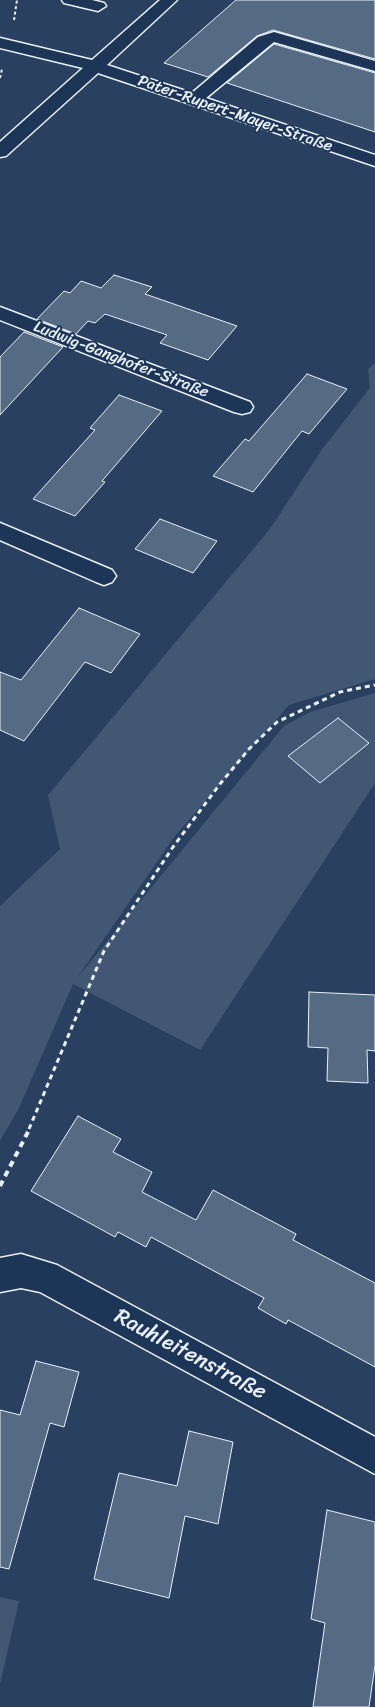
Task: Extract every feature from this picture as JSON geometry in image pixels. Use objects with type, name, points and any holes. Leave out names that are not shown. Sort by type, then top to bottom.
[{"type":"street","points":[[70,0],[98,6]]},
{"type":"street","points":[[0,152],[169,0]]},
{"type":"street","points":[[194,100],[264,40],[274,37],[375,66]]},
{"type":"street","name":"Pater-Rupert-Mayer-Straße","points":[[0,43],[94,66],[375,161]]},
{"type":"street","name":"Ludwig-Ganghofer-Straße","points":[[0,313],[242,407]]},
{"type":"street","points":[[0,530],[104,576]]},
{"type":"street","name":"Rauhleitenstraße","points":[[0,1275],[22,1271],[45,1277],[375,1456]]},
{"type":"path","points":[[0,1186],[7,1176],[37,1112],[104,951],[191,823],[250,749],[277,722],[340,692],[375,684]]},
{"type":"shaded area","points":[[375,363],[375,679],[289,705],[175,836],[77,978],[284,726],[310,712],[375,693],[375,783],[200,1050],[73,984],[19,1108],[0,1141],[0,906],[60,849],[48,795],[270,529],[323,448],[370,388],[368,369]]},
{"type":"shaded area","points":[[0,1597],[19,1601],[0,1684]]},
{"type":"building","points":[[236,0],[375,0],[375,59],[273,30],[257,36],[208,77],[164,63]]},
{"type":"building","points":[[274,44],[375,73],[375,132],[227,83]]},
{"type":"building","points":[[114,275],[152,287],[145,294],[237,326],[208,360],[160,343],[167,335],[105,314],[95,323],[88,321],[76,334],[37,319],[64,291],[70,293],[81,281],[101,288]]},
{"type":"building","points":[[24,332],[63,347],[0,415],[0,357]]},
{"type":"building","points":[[307,374],[347,389],[309,434],[302,431],[253,492],[213,476],[245,439],[249,441]]},
{"type":"building","points":[[119,395],[162,411],[102,481],[105,482],[75,516],[33,499],[95,430],[90,428]]},
{"type":"building","points":[[160,519],[217,541],[193,573],[135,549]]},
{"type":"building","points":[[79,608],[140,634],[111,673],[85,662],[24,741],[0,730],[0,672],[21,680]]},
{"type":"building","points":[[338,718],[369,743],[320,783],[288,756]]},
{"type":"building","points":[[309,992],[375,995],[375,1051],[367,1050],[368,1083],[327,1081],[328,1048],[308,1047]]},
{"type":"building","points":[[78,1116],[121,1139],[113,1152],[152,1172],[142,1192],[196,1220],[213,1190],[296,1234],[293,1240],[375,1283],[375,1367],[288,1320],[286,1324],[258,1308],[264,1298],[151,1237],[146,1247],[118,1232],[115,1237],[31,1191]]},
{"type":"building","points":[[36,1361],[79,1372],[64,1427],[50,1423],[9,1569],[0,1567],[0,1410],[20,1415]]},
{"type":"building","points":[[189,1431],[233,1442],[218,1524],[185,1516],[169,1598],[94,1579],[119,1473],[177,1486]]},
{"type":"building","points":[[327,1510],[375,1522],[375,1665],[369,1707],[313,1707],[325,1623],[311,1619]]}]
